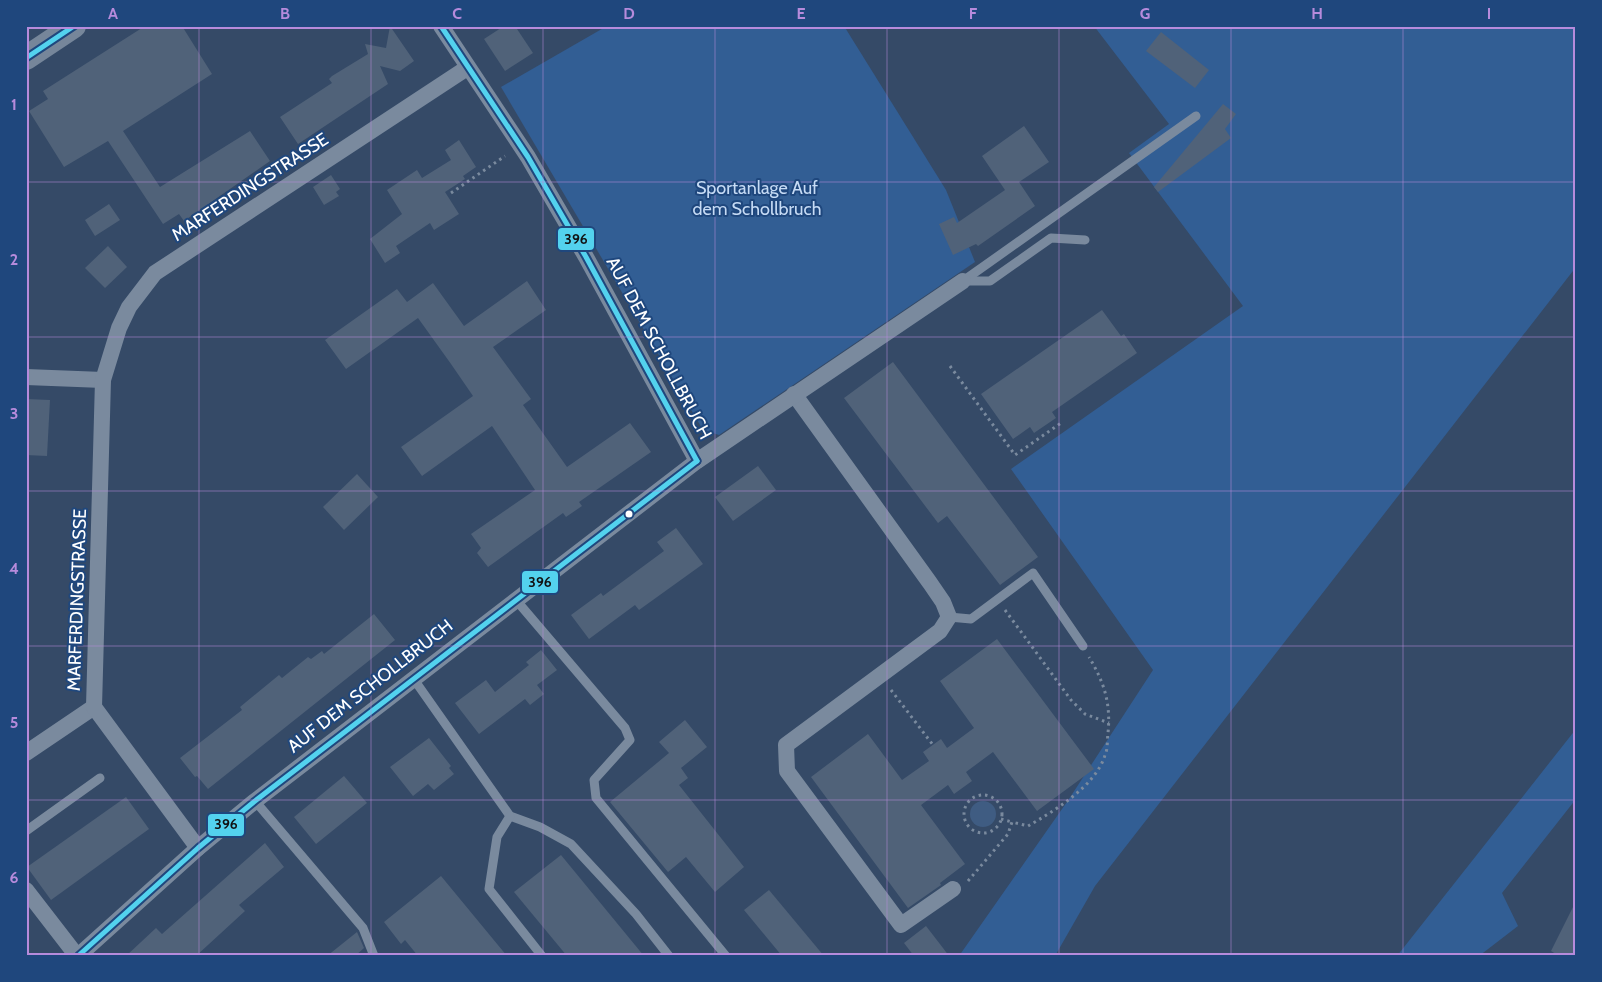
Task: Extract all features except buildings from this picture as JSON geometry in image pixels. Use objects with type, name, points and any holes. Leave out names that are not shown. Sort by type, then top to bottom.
[{"type":"main road","points":[[26,58],[74,26]]},
{"type":"street","name":"AUF DEM SCHOLLBRUCH","points":[[441,26],[520,146],[586,257],[697,461]]},
{"type":"street","name":"MARFERDINGSTRASSE","points":[[198,848],[94,707],[103,380],[119,328],[128,307],[155,273],[467,68]]},
{"type":"street","name":"AUF DEM SCHOLLBRUCH","points":[[78,956],[198,848],[254,801],[697,461],[963,281]]},
{"type":"street","points":[[26,377],[103,380]]},
{"type":"street","points":[[794,394],[930,583],[943,602],[948,617],[940,631],[786,745],[787,771],[900,925],[953,889]]},
{"type":"street","points":[[26,753],[94,707]]},
{"type":"street","points":[[26,890],[78,956]]},
{"type":"lane","points":[[963,281],[1196,116]]},
{"type":"lane","points":[[963,281],[990,281],[1051,238],[1085,240]]},
{"type":"lane","points":[[948,617],[971,619],[1033,573],[1083,646]]},
{"type":"lane","points":[[516,600],[625,728],[630,740],[594,780],[596,798],[726,956]]},
{"type":"lane","points":[[413,678],[510,816],[540,827],[571,844],[636,914],[670,956]]},
{"type":"lane","points":[[26,831],[100,778]]},
{"type":"lane","points":[[254,801],[363,928],[374,956]]},
{"type":"lane","points":[[510,816],[497,837],[490,889],[542,956]]},
{"type":"path","points":[[451,193],[520,146]]},
{"type":"path","points":[[950,366],[1015,455],[1061,423]]},
{"type":"path","points":[[998,600],[1070,700],[1085,714],[1109,723]]},
{"type":"path","points":[[1001,819],[1028,826],[1057,809],[1086,784],[1105,756],[1109,704],[1102,679],[1083,646]]},
{"type":"path","points":[[880,676],[933,745]]},
{"type":"path","points":[[986,796],[999,804],[1002,812],[1001,819],[992,831],[976,832],[965,821],[966,806],[971,800],[986,796]]},
{"type":"path","points":[[953,889],[969,880],[984,864],[1008,834],[1012,822]]},
{"type":"green space","name":"Sportanlage Auf dem Schollbruch","points":[[607,26],[844,26],[946,190],[975,262],[719,435],[703,430],[501,87]]},
{"type":"green space","points":[[1094,26],[1576,26],[1576,267],[1095,886],[1055,956],[959,956],[1069,799],[1153,670],[1011,469],[1243,306],[1129,153],[1169,124]]},
{"type":"green space","points":[[1576,729],[1576,799],[1502,893],[1518,926],[1479,956],[1397,956]]},
{"type":"shaded area","points":[[983,801],[992,805],[996,814],[992,823],[983,827],[974,823],[970,814],[974,805]]},
{"type":"transit line","name":"396","points":[[26,58],[74,26]]},
{"type":"transit line","name":"396","points":[[441,26],[528,157],[586,257],[697,461]]},
{"type":"transit line","name":"396","points":[[78,956],[198,848],[255,801],[697,461]]}]
